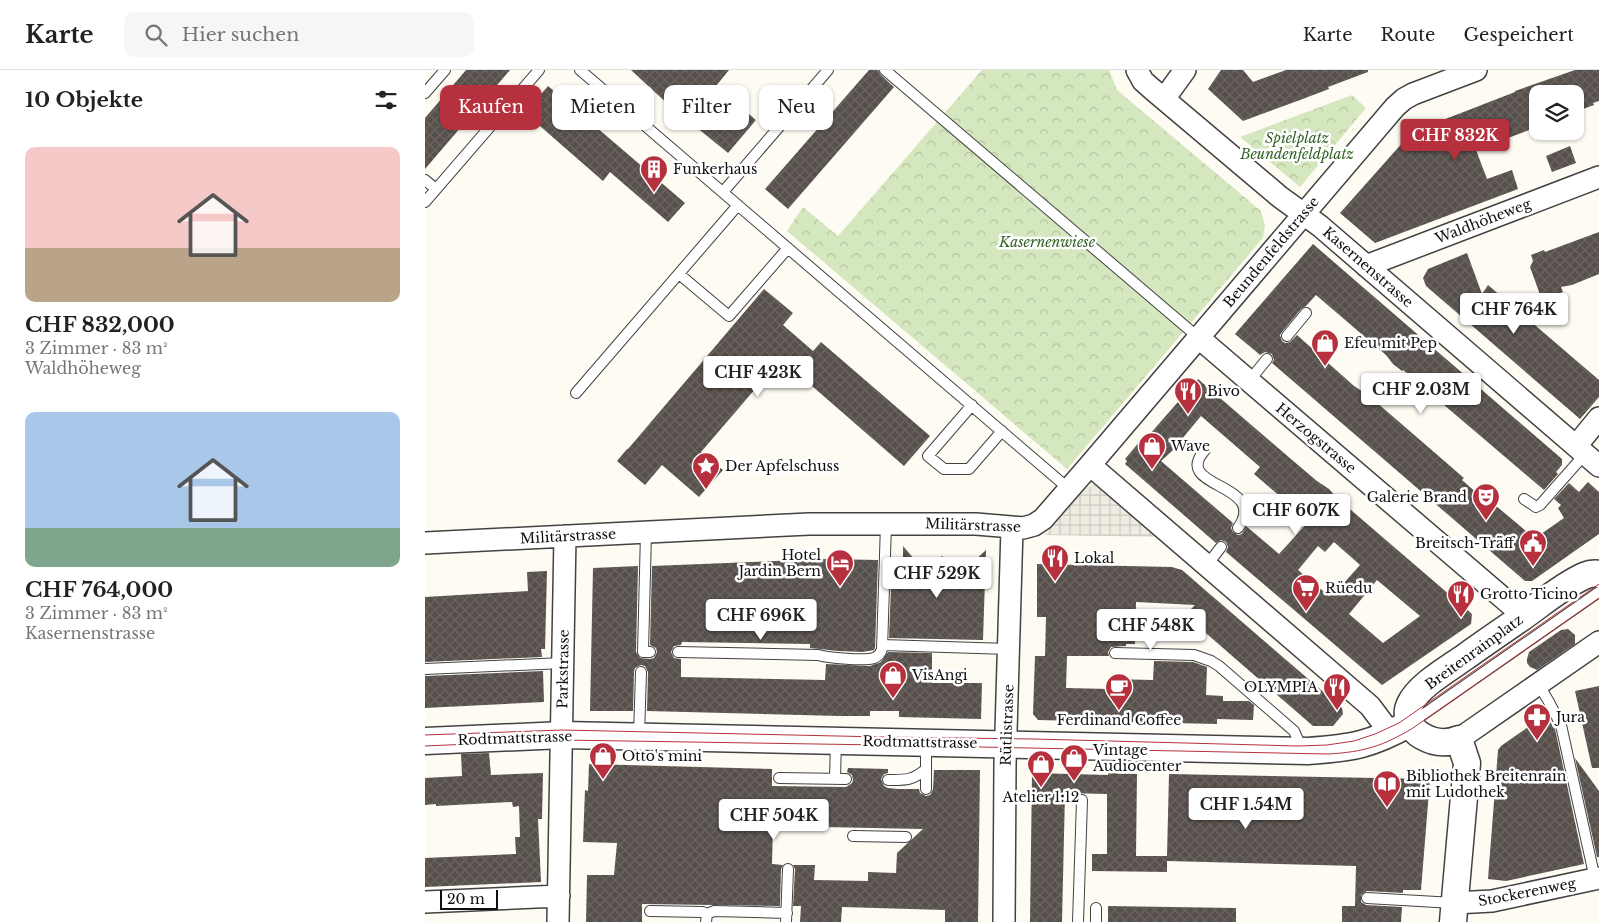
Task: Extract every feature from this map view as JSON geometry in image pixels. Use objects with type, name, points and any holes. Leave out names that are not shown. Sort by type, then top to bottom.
[{"type":"street","name":"Kasernenstrasse","points":[[1137,70],[1143,81],[1164,99],[1280,197],[1320,226],[1587,455]]},
{"type":"street","points":[[1164,99],[1185,70]]},
{"type":"street","name":"Beundenfeldstrasse","points":[[1089,465],[1395,107],[1404,99],[1476,70]]},
{"type":"street","name":"Waldhöheweg","points":[[1366,266],[1599,176]]},
{"type":"street","name":"Herzogstrasse","points":[[1199,338],[1524,616]]},
{"type":"street","points":[[1587,455],[1599,418]]},
{"type":"street","points":[[1089,465],[1370,706],[1400,729],[1415,731],[1429,739],[1444,742],[1459,739],[1599,642]]},
{"type":"street","name":"Militärstrasse","points":[[425,543],[809,524],[976,524],[1023,528],[1043,519],[1089,465]]},
{"type":"street","name":"Rütlistrasse","points":[[1004,922],[1006,744],[1012,528]]},
{"type":"street","name":"Parkstrasse","points":[[558,922],[563,736],[565,536]]},
{"type":"street","name":"Breitenrainplatz","points":[[1400,729],[1408,716],[1408,708],[1413,698],[1423,688],[1583,576],[1599,574]]},
{"type":"street","name":"Rodtmattstrasse","points":[[425,741],[563,736],[836,740],[1298,751],[1353,747],[1371,742],[1400,729]]},
{"type":"street","points":[[1454,912],[1467,766],[1459,739]]},
{"type":"street","name":"Stockerenweg","points":[[1454,912],[1492,901],[1597,878]]},
{"type":"street","points":[[425,902],[559,896]]},
{"type":"lane","points":[[425,93],[445,70]]},
{"type":"lane","points":[[425,202],[539,70]]},
{"type":"lane","points":[[580,70],[1069,488]]},
{"type":"lane","points":[[723,192],[828,70]]},
{"type":"lane","points":[[885,70],[1199,338]]},
{"type":"lane","points":[[425,180],[436,189]]},
{"type":"lane","points":[[576,393],[738,205]]},
{"type":"lane","points":[[679,274],[729,316],[787,248]]},
{"type":"lane","points":[[1287,336],[1306,313]]},
{"type":"lane","points":[[1249,380],[1267,359]]},
{"type":"lane","points":[[972,405],[928,456],[945,469],[969,469],[1002,431]]},
{"type":"lane","points":[[1205,450],[1199,459],[1197,469],[1207,480],[1231,492],[1240,499],[1244,512],[1238,528]]},
{"type":"lane","points":[[1524,499],[1536,507],[1541,505],[1587,455]]},
{"type":"lane","points":[[678,652],[875,658],[881,653],[882,645],[886,524]]},
{"type":"lane","points":[[646,532],[643,652],[650,652]]},
{"type":"lane","points":[[1207,565],[1221,547]]},
{"type":"lane","points":[[1400,729],[1599,592]]},
{"type":"lane","points":[[882,645],[1009,649]]},
{"type":"lane","points":[[1115,653],[1194,654],[1211,661],[1294,731],[1299,740],[1298,751]]},
{"type":"lane","points":[[425,669],[563,663]]},
{"type":"lane","points":[[639,737],[641,672]]},
{"type":"lane","points":[[1539,685],[1561,724],[1597,878]]},
{"type":"lane","points":[[835,779],[836,740]]},
{"type":"lane","points":[[926,742],[926,789]]},
{"type":"lane","points":[[888,780],[908,780],[918,777],[926,769]]},
{"type":"lane","points":[[779,778],[846,779]]},
{"type":"lane","points":[[1078,922],[1082,800]]},
{"type":"lane","points":[[853,836],[906,837]]},
{"type":"lane","points":[[650,911],[703,912],[706,918],[715,911],[787,918],[788,869]]},
{"type":"lane","points":[[1367,898],[1454,912]]},
{"type":"lane","points":[[1096,908],[1096,922]]},
{"type":"green space","name":"Kasernenwiese","points":[[982,70],[1109,70],[1117,90],[1261,211],[1265,226],[1263,238],[1067,469],[787,231],[803,207],[838,236]]},
{"type":"green space","name":"Spielplatz Beundenfeldplatz","points":[[1352,95],[1366,108],[1300,187],[1240,137]]},
{"type":"shaded area","points":[[1093,485],[1100,486],[1160,537],[1045,535],[1085,489]]},
{"type":"building","points":[[466,70],[510,70],[497,85],[453,85]]},
{"type":"building","points":[[631,70],[729,70],[717,85],[664,85],[664,101],[654,91],[654,85],[647,85]]},
{"type":"building","points":[[869,70],[878,70],[894,87],[788,209],[765,189],[817,130],[833,130],[833,111]]},
{"type":"building","points":[[1221,70],[1243,70],[1253,82],[1286,70],[1368,70],[1368,72],[1328,87],[1329,89],[1243,121],[1208,89]]},
{"type":"building","points":[[1575,70],[1599,70],[1599,101],[1584,109],[1584,85],[1532,85]]},
{"type":"building","points":[[548,86],[552,89],[552,130],[600,130],[685,203],[668,222],[610,172],[603,181],[542,128],[542,93]]},
{"type":"building","points":[[1529,86],[1529,130],[1476,150],[1487,179],[1512,170],[1518,189],[1375,243],[1340,213],[1412,132]]},
{"type":"building","points":[[440,100],[440,130],[458,130],[425,169],[425,118]]},
{"type":"building","points":[[749,114],[756,120],[749,128]]},
{"type":"building","points":[[700,130],[748,130],[728,153]]},
{"type":"building","points":[[1570,146],[1576,163],[1552,172],[1546,156]]},
{"type":"building","points":[[1599,232],[1599,274],[1572,285],[1561,287],[1563,292],[1542,300],[1530,267],[1533,261],[1531,255],[1544,250],[1545,252]]},
{"type":"building","points":[[1313,244],[1562,459],[1562,465],[1556,472],[1558,474],[1544,490],[1403,370],[1393,364],[1386,355],[1316,295],[1301,309],[1282,332],[1280,335],[1282,341],[1285,343],[1290,342],[1297,335],[1354,386],[1368,395],[1464,478],[1462,480],[1487,502],[1489,500],[1526,531],[1541,534],[1564,518],[1558,508],[1561,505],[1554,499],[1569,483],[1579,492],[1588,482],[1599,492],[1599,534],[1532,581],[1525,581],[1272,363],[1274,360],[1272,354],[1265,352],[1260,355],[1235,334]]},
{"type":"building","points":[[1467,253],[1482,294],[1488,285],[1599,380],[1599,397],[1580,419],[1426,286],[1423,278],[1428,269]]},
{"type":"building","points":[[764,289],[793,313],[783,325],[813,351],[821,342],[930,436],[904,466],[781,359],[701,452],[723,470],[699,497],[662,465],[645,485],[617,461]]},
{"type":"building","points":[[1198,379],[1317,481],[1329,489],[1337,498],[1472,614],[1471,624],[1382,685],[1226,552],[1228,547],[1226,542],[1221,540],[1216,543],[1125,464],[1127,461],[1125,459],[1141,440],[1143,442]],"holes":[[[1201,416],[1260,467],[1254,474],[1309,521],[1279,554],[1246,526],[1242,534],[1238,535],[1233,532],[1231,528],[1233,523],[1161,461],[1172,451]],[[1334,542],[1360,565],[1335,593],[1333,591],[1329,596],[1298,570],[1318,546],[1325,552]],[[1377,580],[1420,616],[1383,643],[1349,614]]]},
{"type":"building","points":[[903,546],[916,561],[935,561],[942,556],[947,561],[973,562],[986,550],[983,640],[889,638],[892,560],[903,560]]},
{"type":"building","points":[[825,559],[878,560],[874,650],[863,652],[838,651],[810,648],[810,644],[682,642],[681,645],[674,646],[671,652],[674,658],[681,659],[681,677],[825,680],[826,664],[870,666],[881,662],[888,652],[932,653],[932,683],[982,683],[981,719],[899,717],[899,711],[870,711],[870,716],[840,716],[647,711],[648,672],[645,666],[641,665],[635,668],[634,672],[633,711],[590,711],[593,568],[638,566],[636,652],[640,658],[650,659],[654,658],[657,652],[656,648],[650,645],[652,566]]},
{"type":"building","points":[[1037,564],[1172,567],[1182,570],[1342,708],[1343,714],[1333,726],[1313,726],[1185,615],[1195,605],[1136,602],[1135,644],[1111,647],[1108,652],[1109,656],[1067,656],[1066,688],[1110,689],[1110,679],[1153,680],[1154,661],[1193,662],[1207,667],[1206,695],[1223,696],[1223,701],[1249,701],[1254,705],[1253,720],[1217,719],[1217,724],[1038,720],[1033,714],[1035,656],[1045,656],[1046,617],[1037,617]]},
{"type":"building","points":[[547,571],[545,649],[541,649],[542,657],[425,662],[425,597],[528,591],[527,572]]},
{"type":"building","points":[[1568,629],[1575,635],[1575,644],[1537,670],[1530,667],[1527,663],[1529,652],[1561,630]]},
{"type":"building","points":[[543,671],[544,702],[425,708],[425,676]]},
{"type":"building","points":[[1599,686],[1599,768],[1592,768],[1575,691]]},
{"type":"building","points":[[1545,715],[1555,729],[1584,864],[1506,881],[1488,879],[1498,750]]},
{"type":"building","points":[[489,753],[491,775],[543,773],[542,819],[538,819],[541,882],[425,887],[425,858],[516,854],[515,837],[520,837],[519,806],[513,807],[512,802],[425,805],[425,778],[462,776],[461,754]]},
{"type":"building","points":[[1575,758],[1599,791],[1599,857],[1597,857]]},
{"type":"building","points":[[589,764],[772,769],[772,786],[846,787],[853,780],[852,775],[847,772],[848,768],[888,769],[888,773],[884,774],[881,779],[884,786],[898,789],[919,789],[920,793],[926,796],[930,795],[933,789],[934,770],[980,770],[978,922],[945,922],[945,910],[842,907],[841,922],[800,922],[801,906],[793,906],[795,869],[793,865],[815,865],[814,880],[868,881],[868,872],[896,873],[897,853],[923,829],[773,826],[772,864],[783,865],[781,869],[780,906],[642,904],[642,922],[586,922],[587,875],[614,875],[617,843],[583,842],[585,790],[588,791]]},
{"type":"building","points":[[1032,773],[1137,774],[1136,856],[1167,856],[1169,774],[1430,779],[1421,890],[1403,890],[1403,893],[1367,891],[1361,895],[1361,902],[1366,905],[1402,907],[1401,922],[1342,922],[1342,906],[1355,906],[1356,866],[1167,861],[1167,872],[1092,871],[1092,854],[1107,854],[1107,794],[1065,793],[1062,922],[1030,922]]},
{"type":"building","points":[[1108,906],[1236,908],[1236,922],[1108,922]]},
{"type":"tram line","points":[[425,735],[562,730],[1298,746],[1327,745],[1354,741],[1399,723],[1599,584]]},
{"type":"tram line","points":[[425,746],[562,740],[1328,754],[1352,752],[1382,744],[1413,728],[1599,598]]},
{"type":"place","name":"Funkerhaus","points":[[654,193]]},
{"type":"place","name":"Efeu mit Pep","points":[[1325,367]]},
{"type":"place","name":"Bivo","points":[[1188,415]]},
{"type":"place","name":"Wave","points":[[1152,470]]},
{"type":"place","name":"Der Apfelschuss","points":[[706,490]]},
{"type":"place","name":"Galerie Brand","points":[[1486,521]]},
{"type":"place","name":"Breitsch-Träff","points":[[1533,567]]},
{"type":"place","name":"Lokal","points":[[1055,582]]},
{"type":"place","name":"Hotel Jardin Bern","points":[[840,587]]},
{"type":"place","name":"Rüedu","points":[[1306,612]]},
{"type":"place","name":"Grotto Ticino","points":[[1461,618]]},
{"type":"place","name":"VisAngi","points":[[893,699]]},
{"type":"place","name":"Ferdinand Coffee","points":[[1119,711]]},
{"type":"place","name":"OLYMPIA","points":[[1337,711]]},
{"type":"place","name":"Jura","points":[[1537,741]]},
{"type":"place","name":"Otto's mini","points":[[603,780]]},
{"type":"place","name":"Vintage Audiocenter","points":[[1074,782]]},
{"type":"place","name":"Atelier 1:12","points":[[1041,788]]},
{"type":"place","name":"Bibliothek Breitenrain mit Ludothek","points":[[1387,808]]}]
